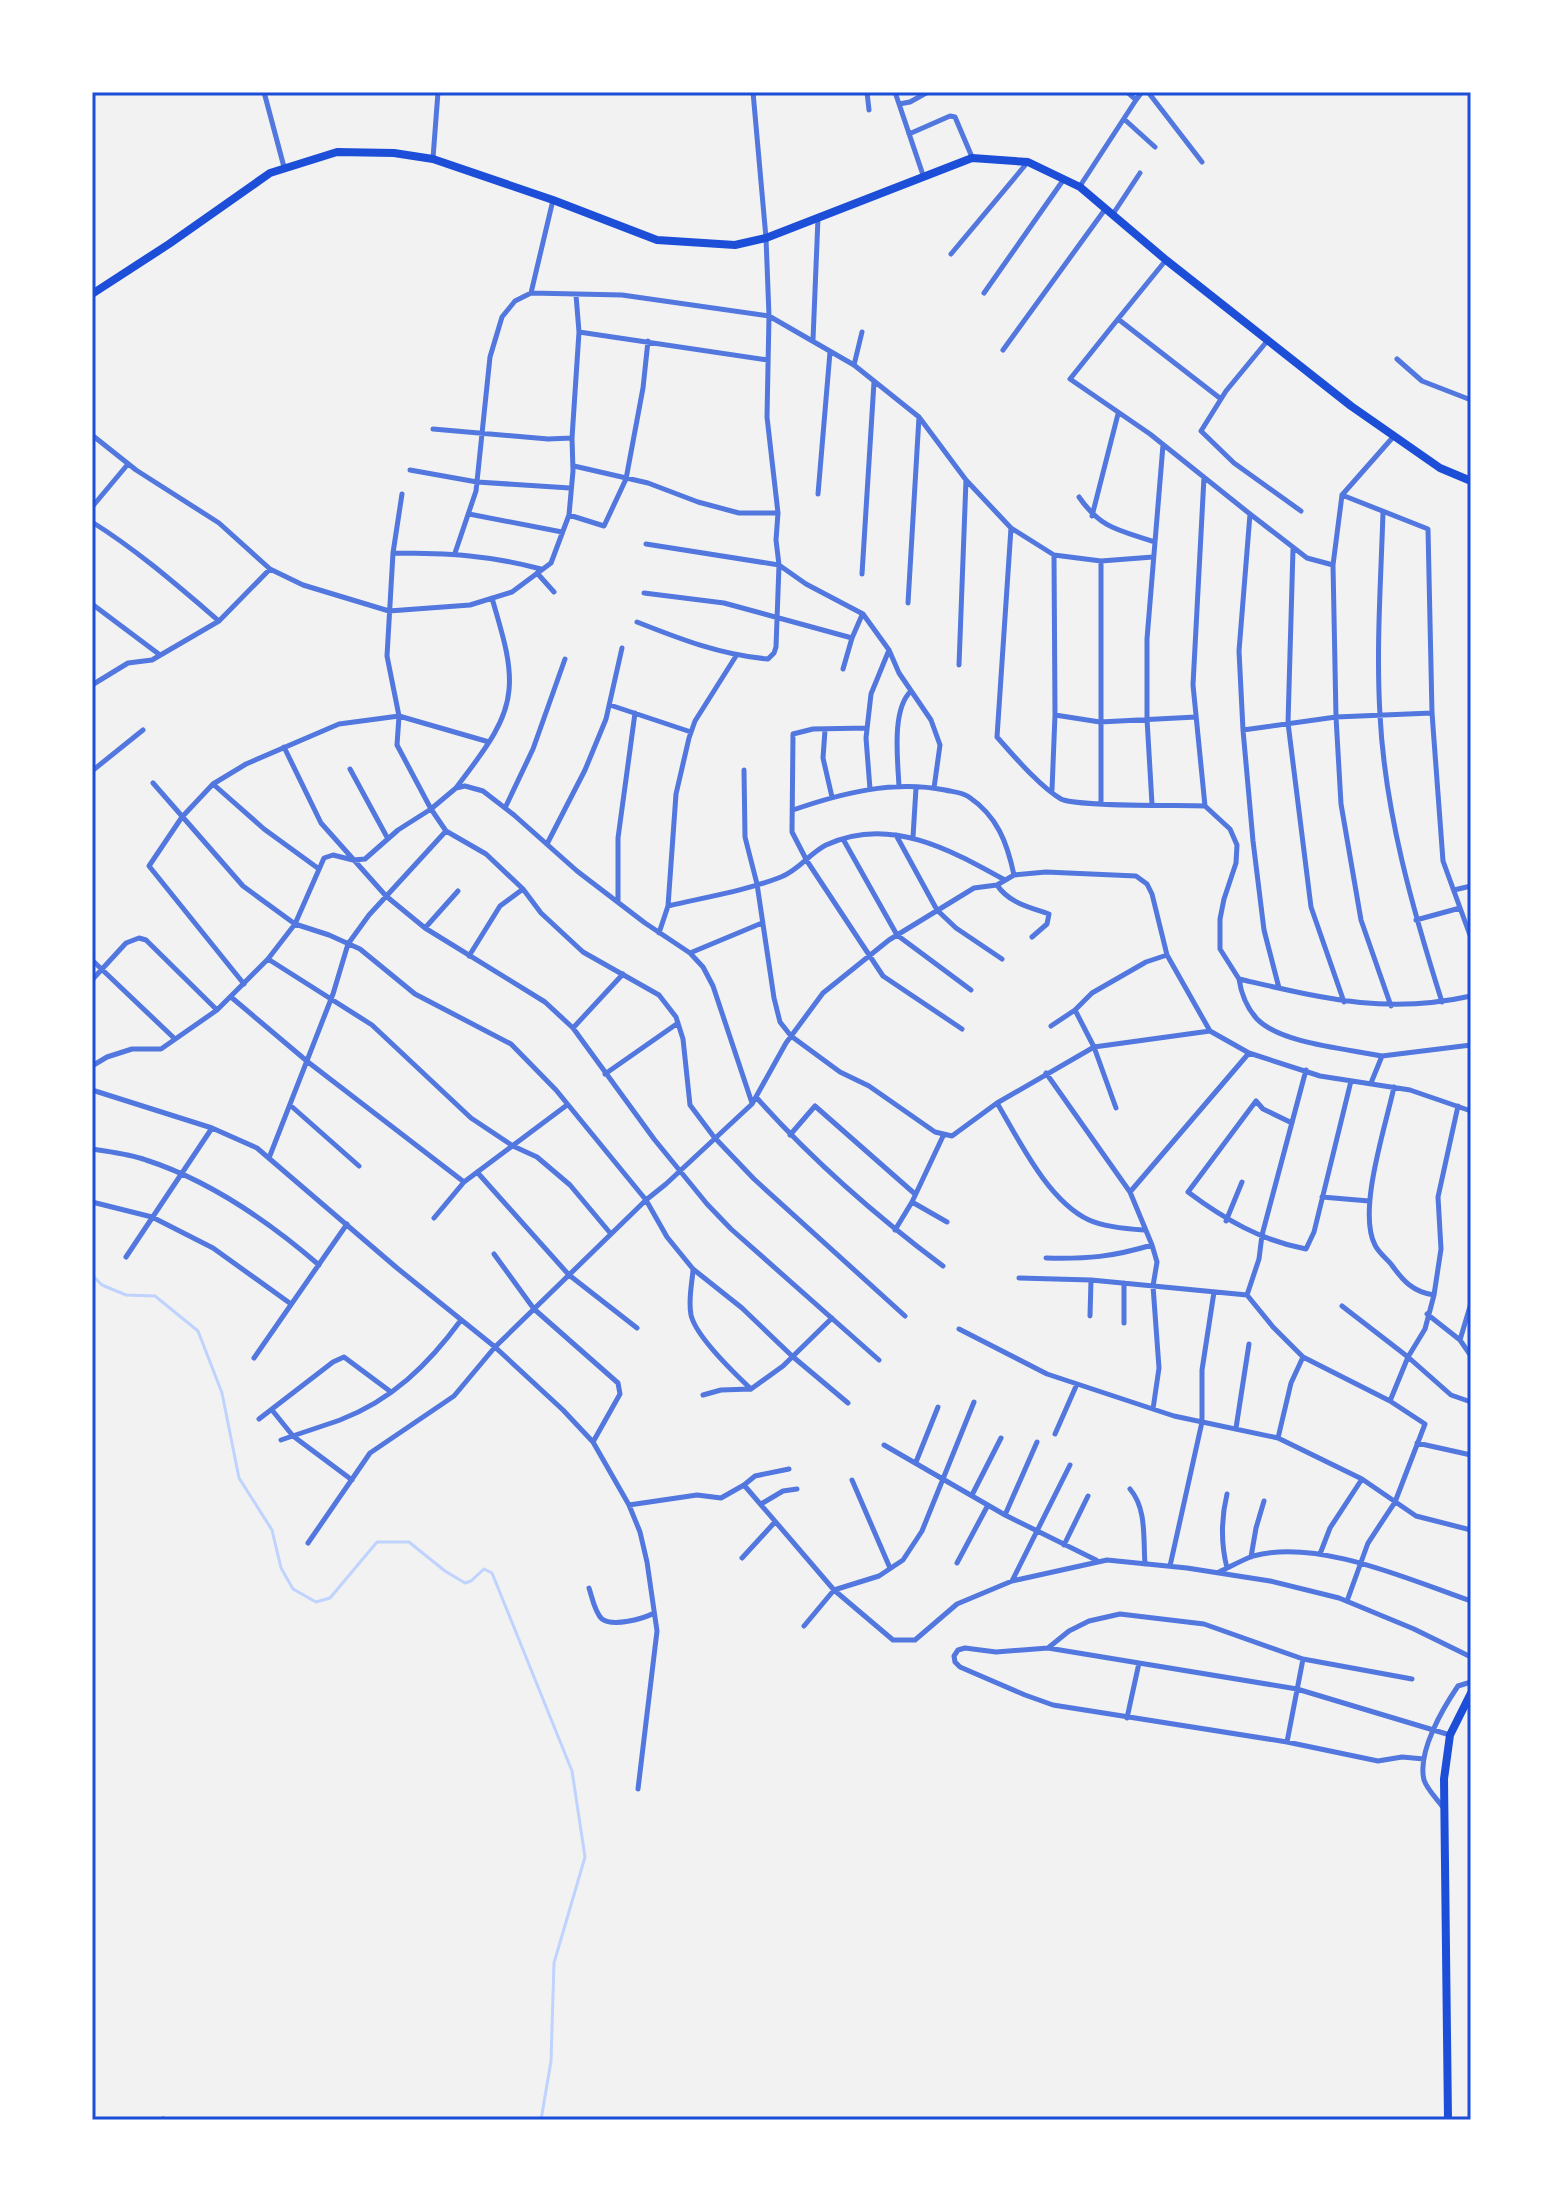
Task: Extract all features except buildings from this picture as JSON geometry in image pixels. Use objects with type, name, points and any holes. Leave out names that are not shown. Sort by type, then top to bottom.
[{"type":"main road","points":[[92,294],[270,173],[337,152],[394,153],[433,159],[657,240],[735,245],[766,238],[972,158],[1028,162],[1080,187],[1166,260],[1351,406],[1440,468],[1471,481]]},
{"type":"main road","points":[[1448,2120],[1444,1779],[1450,1735],[1471,1693]]},
{"type":"street","points":[[264,92],[284,167]]},
{"type":"street","points":[[433,159],[438,92]]},
{"type":"street","points":[[637,622],[736,656],[768,659],[776,647],[778,513],[767,417],[769,316],[766,238],[753,92]]},
{"type":"street","points":[[867,92],[869,110]]},
{"type":"street","points":[[895,92],[923,175]]},
{"type":"street","points":[[899,104],[928,92]]},
{"type":"street","points":[[1127,92],[1136,100]]},
{"type":"street","points":[[1080,187],[1142,92]]},
{"type":"street","points":[[1148,92],[1202,162]]},
{"type":"street","points":[[909,134],[950,116],[955,117],[972,158]]},
{"type":"street","points":[[1124,119],[1155,147]]},
{"type":"street","points":[[951,254],[1028,162]]},
{"type":"street","points":[[1003,350],[1140,173]]},
{"type":"street","points":[[984,293],[1065,178]]},
{"type":"street","points":[[531,293],[553,200]]},
{"type":"street","points":[[813,341],[818,217]]},
{"type":"street","points":[[1166,260],[1070,379],[1163,445],[1293,549],[1307,558],[1333,565]]},
{"type":"street","points":[[455,553],[477,482],[490,357],[502,317],[515,301],[531,293],[622,295],[769,316],[854,365],[919,417],[966,480],[1011,528],[1054,555],[1101,561],[1153,557]]},
{"type":"street","points":[[92,435],[128,464],[219,523],[270,569],[303,585],[389,611],[470,605],[512,592],[551,563],[569,515],[579,332],[576,295]]},
{"type":"street","points":[[1118,319],[1221,399]]},
{"type":"street","points":[[579,332],[768,360]]},
{"type":"street","points":[[854,365],[862,332]]},
{"type":"street","points":[[1269,339],[1221,399],[1201,431],[1234,463],[1301,511]]},
{"type":"street","points":[[569,515],[604,526],[626,479],[643,388],[648,341]]},
{"type":"street","points":[[818,494],[830,352]]},
{"type":"street","points":[[1397,359],[1422,381],[1471,400]]},
{"type":"street","points":[[862,574],[874,381]]},
{"type":"street","points":[[1092,516],[1118,414]]},
{"type":"street","points":[[908,603],[919,417]]},
{"type":"street","points":[[433,429],[548,439],[572,438]]},
{"type":"street","points":[[1391,1006],[1361,920],[1341,804],[1333,565],[1342,495],[1394,436]]},
{"type":"street","points":[[1152,804],[1147,719],[1147,639],[1163,445]]},
{"type":"street","points":[[92,507],[128,464]]},
{"type":"street","points":[[574,466],[739,513],[778,513]]},
{"type":"street","points":[[410,470],[477,482],[570,488]]},
{"type":"street","points":[[1204,477],[1193,685],[1205,806]]},
{"type":"street","points":[[959,665],[966,480]]},
{"type":"street","points":[[402,494],[393,553],[387,656],[399,716],[397,745],[431,809],[446,831],[486,854],[523,889],[541,913],[583,952],[659,995],[678,1023],[683,1039],[690,1105],[714,1137],[754,1179],[905,1316]]},
{"type":"street","points":[[1342,495],[1428,529],[1432,713],[1443,861],[1471,938]]},
{"type":"street","points":[[1079,497],[1092,516],[1103,524],[1155,542]]},
{"type":"street","points":[[1383,512],[1380,715],[1389,795],[1416,920],[1442,1002]]},
{"type":"street","points":[[469,514],[562,532]]},
{"type":"street","points":[[1250,514],[1239,651],[1243,730],[1264,930],[1279,988]]},
{"type":"street","points":[[92,522],[180,587],[219,621]]},
{"type":"street","points":[[1011,528],[997,737],[1027,770],[1062,800],[1205,806],[1230,829],[1237,845],[1236,863],[1220,919],[1220,949],[1239,979],[1242,993],[1256,1018],[1270,1029],[1291,1038],[1382,1056],[1471,1045]]},
{"type":"street","points":[[646,544],[779,565],[806,584],[863,614],[889,650],[899,673],[931,720],[940,745],[934,788]]},
{"type":"street","points":[[1293,549],[1288,723],[1311,907],[1345,1003]]},
{"type":"street","points":[[393,553],[497,557],[540,571],[554,592]]},
{"type":"street","points":[[1052,790],[1054,555]]},
{"type":"street","points":[[1101,561],[1101,804]]},
{"type":"street","points":[[92,685],[128,663],[152,660],[219,621],[270,569]]},
{"type":"street","points":[[644,593],[724,603],[852,638]]},
{"type":"street","points":[[92,1066],[107,1057],[132,1049],[161,1049],[217,1010],[268,959],[295,924],[324,858],[333,855],[353,860],[365,859],[398,830],[456,788],[489,742],[509,692],[509,668],[492,598]]},
{"type":"street","points":[[92,604],[160,655]]},
{"type":"street","points":[[843,669],[863,614]]},
{"type":"street","points":[[547,844],[585,770],[610,705],[622,648]]},
{"type":"street","points":[[870,789],[867,728],[871,694],[889,650]]},
{"type":"street","points":[[659,933],[668,906],[676,794],[691,732],[736,656]]},
{"type":"street","points":[[505,808],[533,749],[565,659]]},
{"type":"street","points":[[899,787],[898,732],[904,701],[912,691]]},
{"type":"street","points":[[610,705],[691,732]]},
{"type":"street","points":[[618,903],[618,838],[635,713]]},
{"type":"street","points":[[1243,730],[1336,717],[1432,713]]},
{"type":"street","points":[[1055,715],[1100,722],[1196,717]]},
{"type":"street","points":[[244,984],[149,866],[182,817],[213,784],[246,764],[339,724],[399,716],[489,742]]},
{"type":"street","points":[[867,728],[813,729],[793,734],[792,832],[807,861],[883,976],[962,1029]]},
{"type":"street","points":[[92,771],[143,730]]},
{"type":"street","points":[[825,730],[823,758],[832,797]]},
{"type":"street","points":[[284,747],[321,823],[386,896],[425,928],[545,1002],[573,1028],[654,1139],[707,1204],[879,1360]]},
{"type":"street","points":[[350,769],[388,839]]},
{"type":"street","points":[[744,770],[745,837],[757,884],[780,1022],[791,1036],[840,1072],[869,1086],[935,1132],[952,1136],[997,1103],[1094,1047],[1210,1031]]},
{"type":"street","points":[[153,783],[243,886],[295,924],[360,949],[415,994],[511,1044],[567,1105],[646,1200],[667,1237],[693,1269],[742,1308],[848,1403]]},
{"type":"street","points":[[213,784],[264,829],[319,869]]},
{"type":"street","points":[[456,788],[465,786],[483,791],[618,903],[690,953],[703,967],[713,986],[754,1100],[838,1182],[943,1266]]},
{"type":"street","points":[[913,837],[916,788]]},
{"type":"street","points":[[793,810],[870,789],[934,788],[966,794],[990,817],[1008,846],[1014,875]]},
{"type":"street","points":[[269,1158],[308,1062],[348,944],[386,896],[446,831]]},
{"type":"street","points":[[895,834],[937,910],[956,928],[1002,959]]},
{"type":"street","points":[[668,906],[783,876],[824,846],[855,835],[913,837],[950,849],[1006,881]]},
{"type":"street","points":[[843,839],[897,935],[971,990]]},
{"type":"street","points":[[308,1543],[370,1453],[454,1396],[495,1347],[754,1100],[791,1036],[823,993],[897,935],[974,888],[997,885],[1014,875],[1046,872],[1136,876],[1147,884],[1152,894],[1167,955],[1210,1031],[1249,1053],[1320,1076],[1394,1087],[1471,1111]]},
{"type":"street","points":[[997,885],[1003,895],[1049,914],[1047,924],[1032,937]]},
{"type":"street","points":[[1454,890],[1471,886]]},
{"type":"street","points":[[469,956],[500,906],[523,889]]},
{"type":"street","points":[[425,928],[458,891]]},
{"type":"street","points":[[1416,920],[1460,908]]},
{"type":"street","points":[[690,953],[762,923]]},
{"type":"street","points":[[92,980],[126,943],[139,938],[146,940],[217,1010]]},
{"type":"street","points":[[1051,1026],[1075,1010],[1092,993],[1146,962],[1167,955]]},
{"type":"street","points":[[268,959],[372,1025],[471,1118],[513,1146],[537,1157],[570,1185],[611,1234]]},
{"type":"street","points":[[92,960],[175,1039]]},
{"type":"street","points":[[573,1028],[623,974]]},
{"type":"street","points":[[1239,979],[1345,1003],[1391,1006],[1471,996]]},
{"type":"street","points":[[231,997],[308,1062],[464,1182]]},
{"type":"street","points":[[1075,1010],[1094,1047],[1116,1108]]},
{"type":"street","points":[[605,1074],[678,1023]]},
{"type":"street","points":[[1130,1192],[1249,1053]]},
{"type":"street","points":[[1371,1083],[1382,1056]]},
{"type":"street","points":[[1247,1295],[1259,1259],[1262,1235],[1306,1070]]},
{"type":"street","points":[[1046,1073],[1087,1126],[1130,1192],[1152,1245],[1157,1262],[1153,1286],[1159,1368],[1153,1409]]},
{"type":"street","points":[[1292,1123],[1263,1109],[1256,1101],[1188,1192],[1226,1221],[1283,1245],[1306,1249],[1351,1081]]},
{"type":"street","points":[[1394,1087],[1369,1201],[1369,1220],[1375,1245],[1403,1280],[1419,1293],[1434,1295]]},
{"type":"street","points":[[92,1090],[212,1128],[257,1148],[495,1347],[593,1442],[629,1505],[647,1562],[657,1631],[638,1789]]},
{"type":"street","points":[[997,1103],[1032,1162],[1067,1204],[1088,1219],[1144,1230]]},
{"type":"street","points":[[290,1105],[359,1166]]},
{"type":"street","points":[[434,1218],[464,1182],[567,1105]]},
{"type":"street","points":[[790,1135],[815,1106],[915,1194]]},
{"type":"street","points":[[1390,1401],[1408,1357],[1425,1329],[1434,1295],[1441,1249],[1438,1197],[1458,1106]]},
{"type":"street","points":[[126,1257],[212,1128]]},
{"type":"street","points":[[895,1230],[912,1202],[944,1134]]},
{"type":"street","points":[[92,1149],[144,1159],[181,1173],[271,1225],[319,1265]]},
{"type":"street","points":[[477,1172],[569,1275],[637,1328]]},
{"type":"street","points":[[1226,1221],[1242,1182]]},
{"type":"street","points":[[1322,1197],[1369,1201]]},
{"type":"street","points":[[92,1202],[152,1217],[213,1248],[291,1304]]},
{"type":"street","points":[[912,1202],[947,1222]]},
{"type":"street","points":[[254,1358],[347,1224]]},
{"type":"street","points":[[1046,1258],[1092,1259],[1116,1256],[1152,1245]]},
{"type":"street","points":[[494,1254],[534,1309],[618,1383],[620,1394],[593,1442]]},
{"type":"street","points":[[693,1269],[691,1317],[734,1373],[751,1389]]},
{"type":"street","points":[[1019,1278],[1091,1280],[1247,1295],[1303,1357],[1390,1401],[1425,1424],[1395,1502],[1368,1543],[1347,1601]]},
{"type":"street","points":[[1090,1316],[1091,1280]]},
{"type":"street","points":[[1124,1283],[1124,1323]]},
{"type":"street","points":[[1170,1566],[1202,1422],[1202,1370],[1214,1292]]},
{"type":"street","points":[[1460,1340],[1471,1303]]},
{"type":"street","points":[[1342,1306],[1451,1395],[1471,1402]]},
{"type":"street","points":[[1427,1314],[1460,1340],[1471,1356]]},
{"type":"street","points":[[703,1395],[721,1390],[751,1389],[832,1318]]},
{"type":"street","points":[[281,1440],[338,1421],[403,1386],[435,1354],[461,1320]]},
{"type":"street","points":[[959,1329],[1047,1374],[1153,1409],[1278,1438],[1362,1479],[1416,1516],[1471,1530]]},
{"type":"street","points":[[1236,1428],[1249,1344]]},
{"type":"street","points":[[259,1419],[333,1362],[344,1357],[391,1392]]},
{"type":"street","points":[[1278,1438],[1291,1383],[1303,1357]]},
{"type":"street","points":[[1055,1434],[1077,1384]]},
{"type":"street","points":[[804,1626],[834,1590],[879,1576],[903,1560],[922,1531],[974,1402]]},
{"type":"street","points":[[916,1462],[938,1407]]},
{"type":"street","points":[[272,1410],[293,1436],[352,1480]]},
{"type":"street","points":[[972,1495],[1001,1438]]},
{"type":"street","points":[[1005,1515],[1037,1442]]},
{"type":"street","points":[[1417,1443],[1471,1455]]},
{"type":"street","points":[[884,1445],[1005,1515],[1097,1560]]},
{"type":"street","points":[[1012,1581],[1070,1465]]},
{"type":"street","points":[[629,1505],[697,1495],[721,1498],[755,1476],[789,1469]]},
{"type":"street","points":[[1320,1554],[1330,1528],[1362,1479]]},
{"type":"street","points":[[852,1480],[890,1568]]},
{"type":"street","points":[[744,1485],[834,1590],[893,1640],[915,1640],[957,1604],[1012,1581],[1097,1560],[1170,1566],[1270,1581],[1347,1601],[1471,1657]]},
{"type":"street","points":[[761,1504],[783,1491],[797,1489]]},
{"type":"street","points":[[1130,1489],[1141,1510],[1145,1564]]},
{"type":"street","points":[[1227,1494],[1223,1509],[1222,1549],[1227,1568]]},
{"type":"street","points":[[1064,1545],[1088,1496]]},
{"type":"street","points":[[1251,1557],[1264,1501]]},
{"type":"street","points":[[957,1563],[988,1505]]},
{"type":"street","points":[[742,1558],[775,1522]]},
{"type":"street","points":[[1217,1573],[1251,1557],[1268,1553],[1320,1554],[1361,1563],[1471,1601]]},
{"type":"street","points":[[589,1588],[599,1615],[607,1621],[646,1618],[654,1613]]},
{"type":"street","points":[[1048,1648],[1069,1631],[1089,1621],[1120,1614],[1204,1624],[1303,1659],[1412,1679]]},
{"type":"street","points":[[1424,1759],[1402,1757],[1378,1761],[1287,1742],[1053,1705],[960,1667],[953,1660],[958,1650],[965,1648],[996,1652],[1048,1648],[1297,1689],[1450,1735]]},
{"type":"street","points":[[1287,1742],[1303,1659]]},
{"type":"street","points":[[1127,1718],[1139,1663]]},
{"type":"street","points":[[1446,1809],[1426,1784],[1424,1759],[1433,1729],[1458,1686],[1471,1682]]},
{"type":"waterway","points":[[92,1275],[102,1285],[126,1295],[155,1296],[198,1331],[222,1393],[239,1478],[272,1530],[281,1568],[293,1589],[316,1602],[330,1598],[377,1542],[409,1542],[465,1583],[484,1569],[492,1573],[572,1771],[585,1857],[554,1963],[551,2061],[541,2120]]}]
